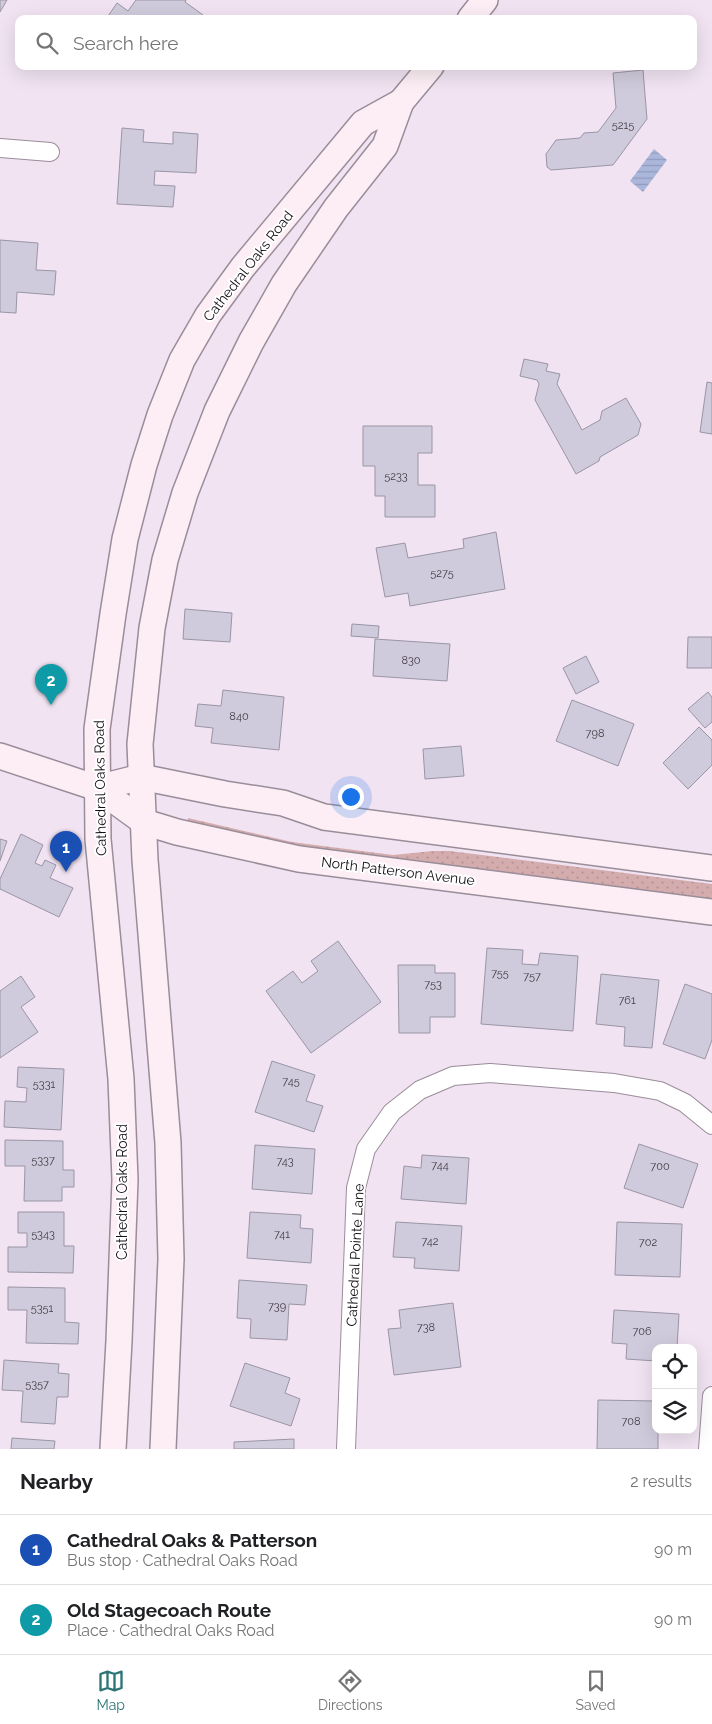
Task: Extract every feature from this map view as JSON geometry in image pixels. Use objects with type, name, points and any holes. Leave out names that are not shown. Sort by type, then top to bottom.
[{"type":"main road","points":[[473,15],[485,0]]},
{"type":"main road","name":"Cathedral Oaks Road","points":[[163,1449],[171,1259],[168,1143],[145,860],[140,744],[152,628],[165,560],[188,484],[217,411],[251,342],[284,284],[336,208],[385,146],[401,102],[428,70]]},
{"type":"main road","name":"Cathedral Oaks Road","points":[[113,1449],[125,1180],[121,1079],[98,839],[97,729],[125,540],[144,465],[160,415],[182,360],[208,315],[243,268],[363,123],[401,102]]},
{"type":"main road","name":"North Patterson Avenue","points":[[0,756],[98,788],[144,822],[178,832],[299,859],[712,912]]},
{"type":"main road","points":[[98,788],[141,777],[225,794],[283,803],[324,817],[712,868]]},
{"type":"street","points":[[0,148],[50,152]]},
{"type":"street","name":"Cathedral Pointe Lane","points":[[346,1449],[356,1188],[366,1149],[392,1112],[420,1090],[453,1076],[490,1073],[614,1083],[660,1091],[685,1103],[712,1125]]},
{"type":"street","points":[[708,1449],[712,1396]]},
{"type":"shaded area","points":[[188,818],[292,842],[393,855],[450,851],[712,884],[712,899],[273,843],[187,823]]},
{"type":"water","points":[[654,149],[667,160],[643,192],[630,181]]},
{"type":"building","points":[[0,0],[7,0],[0,12]]},
{"type":"building","points":[[136,0],[186,0],[185,2],[203,15],[109,15],[117,3],[128,11]]},
{"type":"building","points":[[643,70],[647,119],[613,165],[551,170],[547,167],[546,154],[556,140],[580,138],[584,133],[598,132],[616,108],[613,73]]},
{"type":"building","points":[[122,128],[144,130],[143,142],[173,144],[173,132],[198,134],[196,173],[155,171],[154,185],[175,186],[173,207],[117,204]]},
{"type":"building","points":[[0,240],[38,243],[36,270],[56,271],[54,295],[17,292],[16,313],[0,312]]},
{"type":"building","points":[[524,359],[548,364],[546,371],[560,374],[557,384],[582,430],[600,420],[602,411],[626,398],[641,424],[638,435],[600,457],[599,461],[576,474],[535,400],[539,384],[537,380],[520,376]]},
{"type":"building","points":[[707,382],[712,383],[712,434],[700,432]]},
{"type":"building","points":[[363,426],[432,426],[432,453],[418,453],[418,485],[435,485],[435,517],[385,517],[385,496],[375,496],[375,466],[363,466]]},
{"type":"building","points":[[496,532],[505,589],[410,606],[408,593],[385,597],[376,548],[405,543],[408,558],[464,548],[463,539]]},
{"type":"building","points":[[185,609],[232,613],[230,642],[183,639]]},
{"type":"building","points":[[352,624],[379,626],[378,638],[351,636]]},
{"type":"building","points":[[688,637],[712,637],[712,668],[687,668]]},
{"type":"building","points":[[375,639],[450,644],[447,681],[373,676]]},
{"type":"building","points":[[586,656],[599,682],[576,694],[563,668]]},
{"type":"building","points":[[223,690],[284,697],[279,750],[211,743],[213,728],[195,726],[198,704],[221,706]]},
{"type":"building","points":[[708,692],[712,697],[712,722],[705,728],[688,709]]},
{"type":"building","points":[[572,700],[634,724],[618,766],[556,741]]},
{"type":"building","points":[[699,727],[712,740],[712,765],[688,789],[663,763]]},
{"type":"building","points":[[461,746],[464,776],[425,779],[423,749]]},
{"type":"building","points":[[21,834],[43,845],[35,863],[42,866],[45,860],[56,865],[50,878],[73,888],[59,917],[0,889],[0,879]]},
{"type":"building","points":[[0,839],[7,841],[0,861]]},
{"type":"building","points":[[338,941],[381,1002],[311,1053],[266,991],[293,971],[302,983],[318,971],[311,961]]},
{"type":"building","points":[[487,948],[523,950],[522,964],[538,965],[540,953],[578,956],[573,1031],[481,1024]]},
{"type":"building","points":[[398,965],[435,965],[435,973],[455,973],[455,1017],[430,1017],[430,1033],[399,1033]]},
{"type":"building","points":[[601,974],[659,980],[652,1048],[624,1046],[625,1027],[596,1024]]},
{"type":"building","points":[[21,976],[35,997],[21,1007],[38,1032],[0,1058],[0,991]]},
{"type":"building","points":[[685,984],[712,994],[712,1040],[705,1059],[663,1044]]},
{"type":"building","points":[[272,1061],[315,1075],[306,1101],[323,1106],[314,1132],[255,1112]]},
{"type":"building","points":[[18,1067],[64,1069],[61,1130],[4,1127],[5,1101],[26,1102],[27,1088],[17,1087]]},
{"type":"building","points":[[5,1140],[63,1141],[63,1170],[74,1170],[74,1187],[62,1187],[62,1201],[24,1201],[25,1166],[5,1166]]},
{"type":"building","points":[[639,1144],[698,1164],[683,1208],[624,1188]]},
{"type":"building","points":[[255,1145],[315,1149],[312,1194],[252,1189]]},
{"type":"building","points":[[422,1155],[469,1158],[466,1204],[401,1199],[404,1166],[421,1168]]},
{"type":"building","points":[[18,1212],[64,1212],[64,1246],[74,1246],[73,1273],[8,1272],[8,1247],[27,1247],[27,1233],[18,1233]]},
{"type":"building","points":[[250,1212],[301,1215],[300,1228],[313,1229],[311,1263],[247,1258]]},
{"type":"building","points":[[396,1222],[462,1226],[459,1271],[414,1268],[415,1258],[393,1257]]},
{"type":"building","points":[[617,1222],[682,1224],[680,1277],[615,1275]]},
{"type":"building","points":[[239,1280],[307,1285],[305,1305],[289,1304],[287,1340],[250,1338],[251,1319],[237,1318]]},
{"type":"building","points":[[8,1287],[65,1288],[65,1322],[79,1323],[78,1344],[26,1343],[27,1310],[8,1310]]},
{"type":"building","points":[[453,1303],[461,1367],[394,1375],[388,1329],[401,1328],[399,1310]]},
{"type":"building","points":[[614,1310],[679,1314],[677,1344],[652,1344],[652,1361],[626,1359],[627,1344],[612,1343]]},
{"type":"building","points":[[4,1360],[59,1364],[58,1373],[69,1374],[68,1397],[57,1397],[55,1424],[21,1422],[23,1391],[2,1390]]},
{"type":"building","points":[[245,1363],[290,1378],[285,1393],[300,1399],[291,1426],[230,1406]]},
{"type":"building","points":[[598,1400],[652,1401],[652,1434],[658,1434],[658,1449],[597,1449]]},
{"type":"building","points":[[12,1438],[55,1441],[54,1449],[11,1449]]},
{"type":"building","points":[[294,1439],[294,1449],[234,1449],[234,1442]]},
{"type":"place","name":"Old Stagecoach Route","points":[[51,705]]},
{"type":"place","name":"Cathedral Oaks & Patterson","points":[[66,872]]}]
